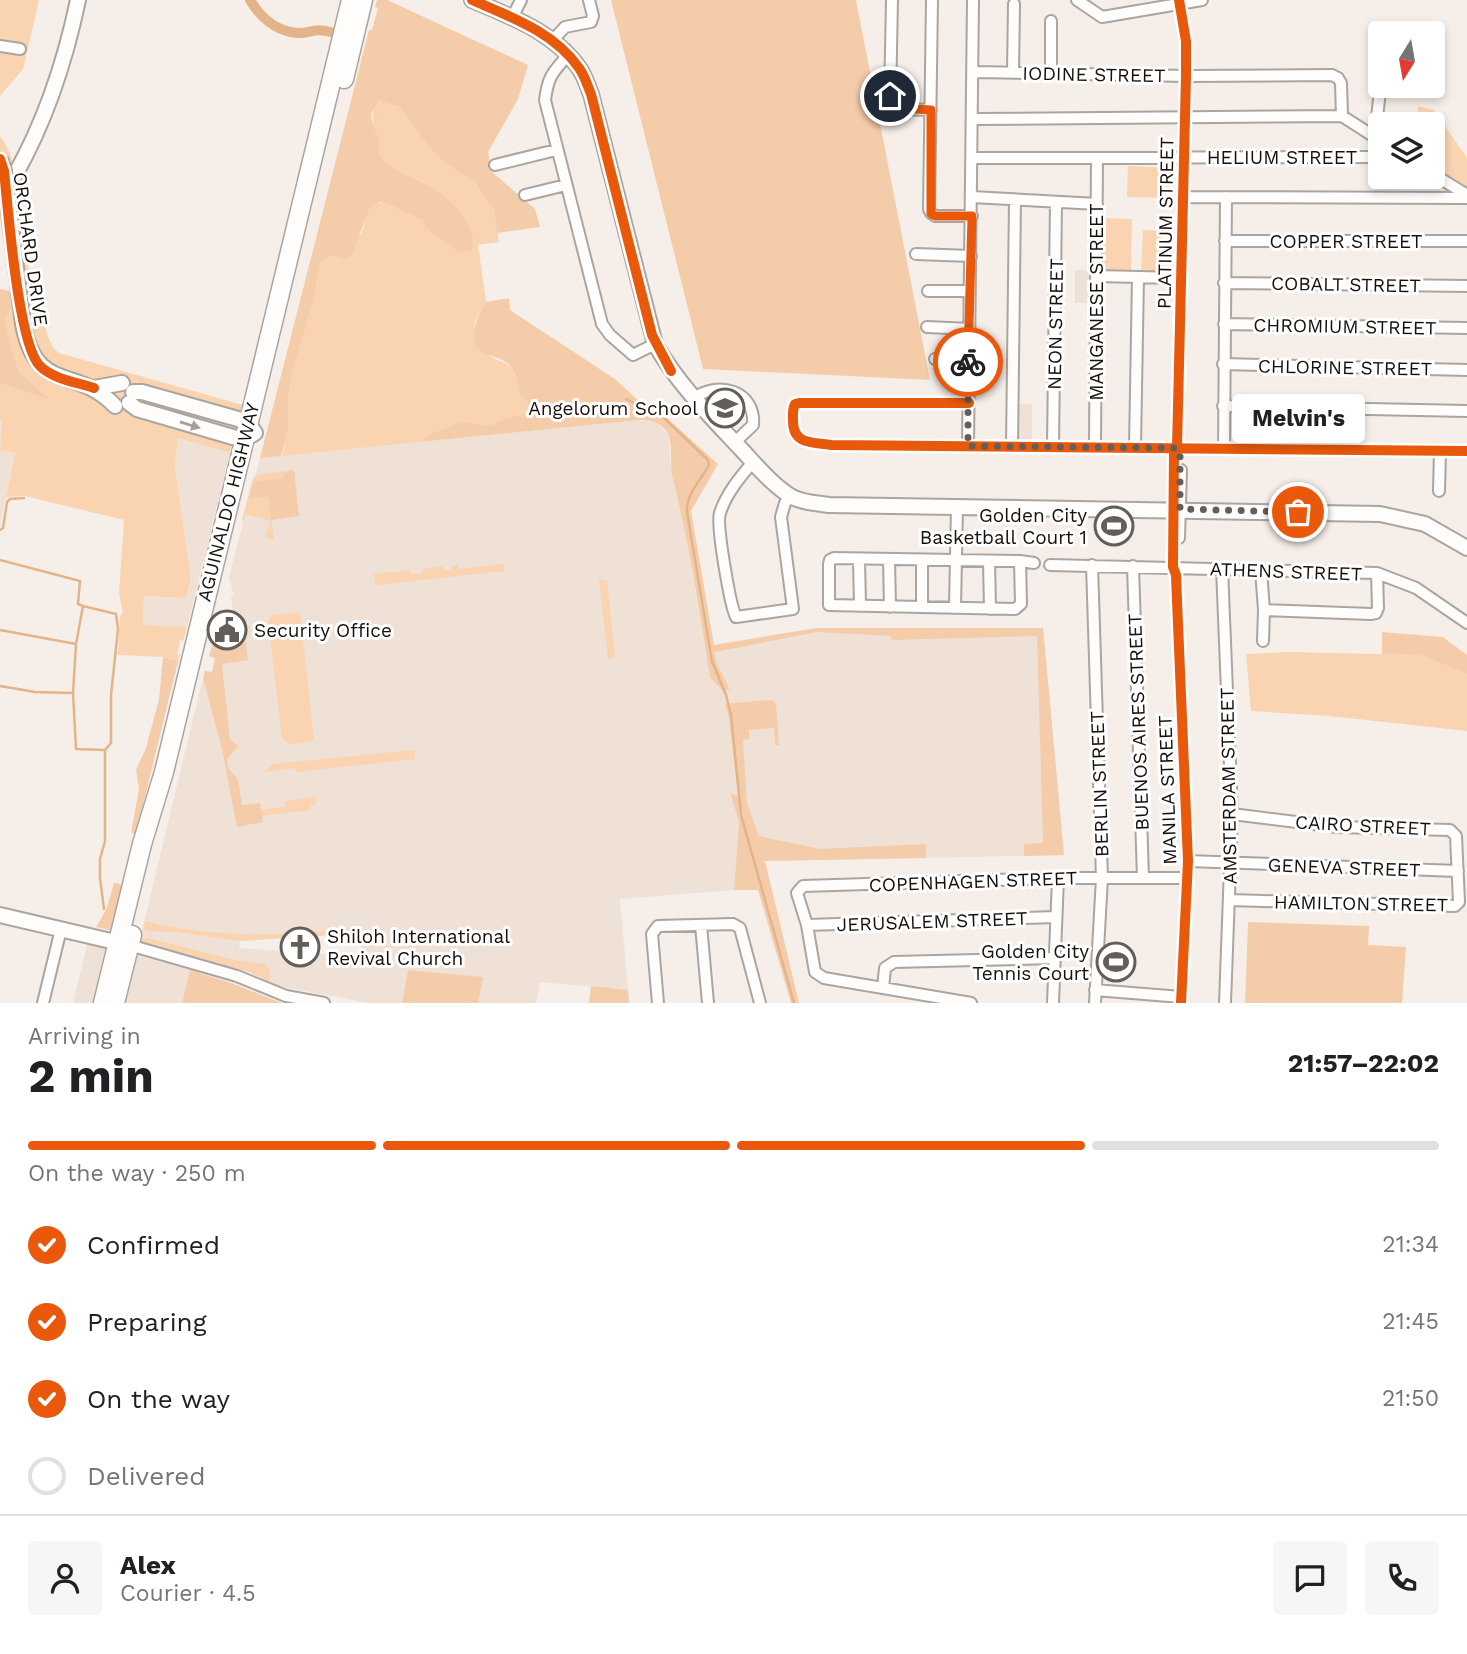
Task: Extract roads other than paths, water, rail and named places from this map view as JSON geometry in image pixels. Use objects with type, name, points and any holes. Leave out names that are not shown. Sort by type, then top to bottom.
[{"type":"highway","name":"AGUINALDO HIGHWAY","points":[[249,432],[351,0]]},
{"type":"highway","name":"AGUINALDO HIGHWAY","points":[[115,1003],[142,844],[164,772],[249,432],[363,0]]},
{"type":"highway","name":"AGUINALDO HIGHWAY","points":[[103,1003],[123,944]]},
{"type":"street","points":[[15,175],[40,128],[58,79],[78,0]]},
{"type":"street","points":[[472,0],[512,18],[552,41],[581,70],[591,94],[655,344],[671,372],[694,399],[753,461],[791,496],[806,503],[829,505],[1380,514],[1425,524],[1467,548]]},
{"type":"street","points":[[512,18],[521,0]]},
{"type":"street","points":[[552,41],[565,27],[591,22],[593,16],[589,0]]},
{"type":"street","points":[[892,0],[890,101],[899,109],[931,110]]},
{"type":"street","points":[[932,0],[931,214],[972,216]]},
{"type":"street","points":[[968,446],[974,0]]},
{"type":"street","points":[[1077,0],[1102,17],[1202,0]]},
{"type":"street","name":"PLATINUM STREET","points":[[1176,509],[1174,454],[1177,448],[1186,76],[1186,41],[1179,2]]},
{"type":"street","points":[[1013,73],[1014,4]]},
{"type":"street","points":[[1051,21],[1051,74]]},
{"type":"street","points":[[0,46],[20,49]]},
{"type":"street","points":[[568,55],[551,73],[544,100],[602,324],[632,355],[655,344]]},
{"type":"street","name":"IODINE STREET","points":[[974,72],[1186,76],[1332,75],[1341,83],[1342,116]]},
{"type":"street","points":[[974,119],[1342,116],[1368,133]]},
{"type":"street","points":[[495,165],[556,150]]},
{"type":"street","name":"HELIUM STREET","points":[[973,158],[1368,157]]},
{"type":"street","name":"MANGANESE STREET","points":[[1096,446],[1097,158]]},
{"type":"street","name":"ORCHARD DRIVE","points":[[0,159],[4,171],[23,324],[30,352],[41,367],[54,375],[94,388],[249,432]]},
{"type":"street","points":[[1445,182],[1467,196]]},
{"type":"street","points":[[525,195],[566,185]]},
{"type":"street","points":[[1184,197],[1467,196]]},
{"type":"street","points":[[972,197],[1097,204]]},
{"type":"street","points":[[1224,449],[1226,197]]},
{"type":"street","points":[[1012,446],[1015,200]]},
{"type":"street","name":"NEON STREET","points":[[1053,446],[1056,202]]},
{"type":"street","name":"COPPER STREET","points":[[1225,242],[1467,242]]},
{"type":"street","points":[[916,254],[971,256]]},
{"type":"street","points":[[1096,276],[1181,278]]},
{"type":"street","points":[[1135,447],[1138,277]]},
{"type":"street","name":"COBALT STREET","points":[[1224,283],[1467,286]]},
{"type":"street","points":[[928,291],[970,291]]},
{"type":"street","name":"CHROMIUM STREET","points":[[1224,324],[1467,328]]},
{"type":"street","points":[[928,327],[970,329]]},
{"type":"street","points":[[935,359],[968,361]]},
{"type":"street","name":"CHLORINE STREET","points":[[1223,364],[1467,370]]},
{"type":"street","points":[[694,399],[704,390],[727,390],[742,395],[751,405],[753,425],[735,442]]},
{"type":"street","points":[[969,403],[795,404],[793,429],[806,443],[831,444],[1467,451]]},
{"type":"street","points":[[1223,406],[1467,411]]},
{"type":"street","points":[[1439,491],[1440,451]]},
{"type":"street","points":[[753,461],[732,490],[718,516],[736,617],[793,608],[781,517],[785,503],[791,496]]},
{"type":"street","points":[[955,608],[957,506]]},
{"type":"street","name":"MANILA STREET","points":[[1176,509],[1188,862],[1181,1000]]},
{"type":"street","points":[[859,558],[860,606]]},
{"type":"street","points":[[1020,561],[1021,604],[1018,608],[831,607],[829,603],[830,560],[859,558],[1020,561],[1034,563]]},
{"type":"street","points":[[889,559],[890,607]]},
{"type":"street","points":[[922,560],[922,607]]},
{"type":"street","points":[[989,561],[990,609]]},
{"type":"street","name":"ATHENS STREET","points":[[1050,565],[1377,573],[1416,588],[1467,623]]},
{"type":"street","name":"BERLIN STREET","points":[[1092,565],[1102,878],[1095,1003]]},
{"type":"street","name":"BUENOS AIRES STREET","points":[[1133,566],[1143,878]]},
{"type":"street","name":"AMSTERDAM STREET","points":[[1222,568],[1232,814],[1225,1003]]},
{"type":"street","points":[[1261,570],[1263,641]]},
{"type":"street","points":[[1264,610],[1376,612],[1377,573]]},
{"type":"street","name":"CAIRO STREET","points":[[1232,814],[1337,827],[1450,830],[1456,836],[1458,871]]},
{"type":"street","name":"GENEVA STREET","points":[[1188,862],[1458,871]]},
{"type":"street","name":"HAMILTON STREET","points":[[1229,900],[1455,906],[1459,902],[1458,871]]},
{"type":"street","points":[[1053,1003],[1058,878]]},
{"type":"street","name":"COPENHAGEN STREET","points":[[807,925],[797,893],[803,886],[1058,878],[1187,878]]},
{"type":"street","points":[[0,915],[123,944],[237,976],[286,996],[324,1003]]},
{"type":"street","name":"JERUSALEM STREET","points":[[807,925],[1056,917]]},
{"type":"street","points":[[658,1003],[652,934],[654,929],[658,926],[733,924],[740,929],[760,1003]]},
{"type":"street","points":[[701,925],[708,1003]]},
{"type":"street","points":[[807,925],[815,972],[819,976],[971,1003]]},
{"type":"street","points":[[43,1003],[61,929]]},
{"type":"street","points":[[883,988],[885,968],[894,962],[1055,958]]},
{"type":"street","points":[[1095,990],[1135,998],[1181,1000]]},
{"type":"waterway","points":[[250,0],[264,17],[289,32],[331,32]]},
{"type":"waterway","points":[[626,399],[664,418],[708,460],[709,465],[689,499],[687,512],[712,661],[731,715],[741,815],[794,1003]]},
{"type":"waterway","points":[[0,530],[3,528],[7,502],[10,499],[24,498]]},
{"type":"waterway","points":[[0,560],[80,581],[78,604],[83,606],[76,644],[73,693],[35,692],[0,686]]},
{"type":"waterway","points":[[73,693],[76,749],[105,750],[111,743],[111,695],[118,629],[116,614],[83,606]]},
{"type":"waterway","points":[[0,630],[76,644]]},
{"type":"waterway","points":[[104,909],[100,859],[105,841],[105,750]]},
{"type":"place","name":"Angelorum School","points":[[725,408]]},
{"type":"place","name":"Melvin's","points":[[1298,512]]},
{"type":"place","name":"Golden City Basketball Court 1","points":[[1114,526]]},
{"type":"place","name":"Security Office","points":[[227,630]]},
{"type":"place","name":"Shiloh International Revival Church","points":[[300,947]]},
{"type":"place","name":"Golden City Tennis Court","points":[[1116,962]]}]
